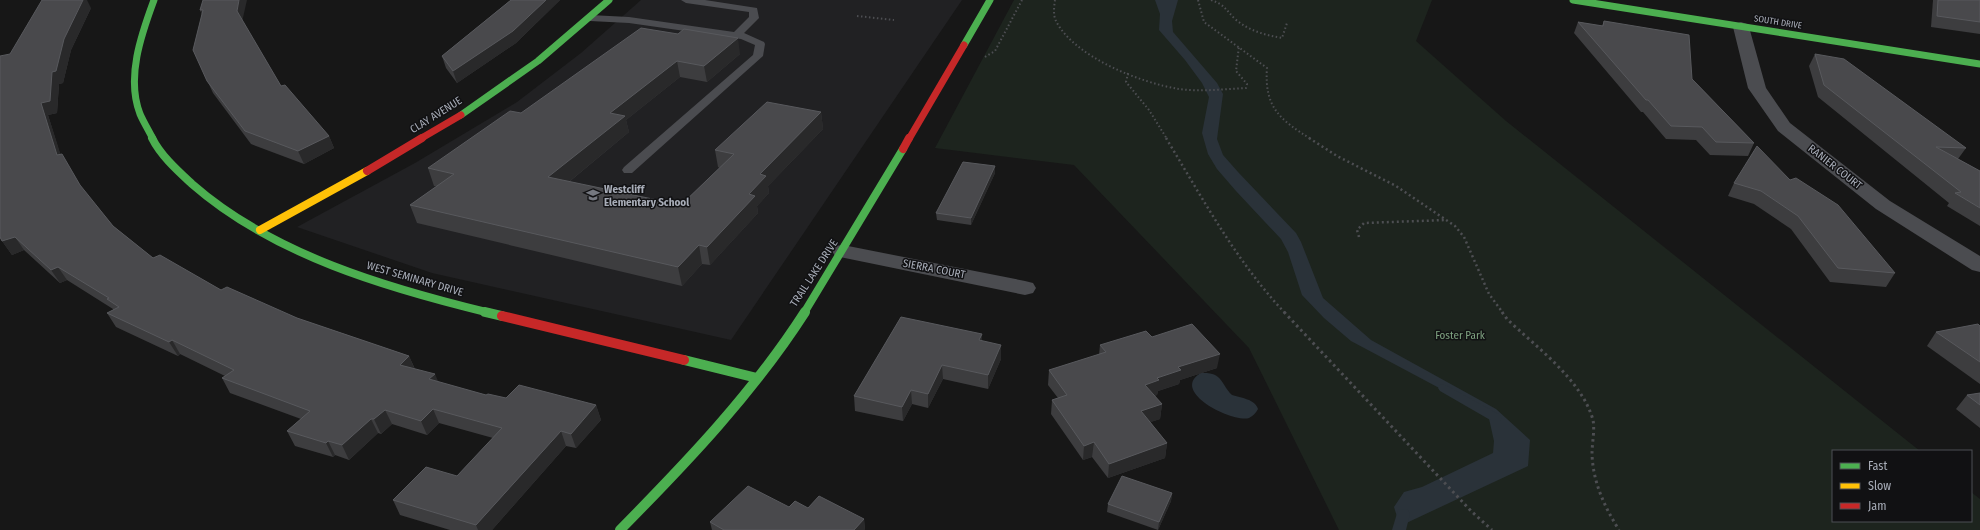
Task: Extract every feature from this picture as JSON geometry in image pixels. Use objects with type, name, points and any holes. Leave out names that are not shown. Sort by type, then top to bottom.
[{"type":"street","name":"WEST SEMINARY DRIVE","points":[[154,0],[140,33],[135,58],[135,87],[140,116],[153,141],[171,164],[191,184],[216,204],[260,230],[326,263],[398,289],[757,378]]},
{"type":"street","name":"CLAY AVENUE","points":[[260,230],[422,138],[522,75],[590,18],[609,0]]},
{"type":"street","name":"TRAIL LAKE DRIVE","points":[[620,530],[684,465],[757,378],[783,344],[843,251],[990,0]]},
{"type":"street","name":"SOUTH DRIVE","points":[[1573,0],[1980,64]]},
{"type":"street","name":"RANIER COURT","points":[[1741,27],[1757,88],[1784,127],[1883,205],[1980,265]]},
{"type":"street","name":"SIERRA COURT","points":[[843,251],[1025,288]]},
{"type":"lane","points":[[686,0],[754,10],[754,18],[736,35]]},
{"type":"lane","points":[[590,18],[629,20],[743,36],[760,44],[758,56],[628,170]]},
{"type":"path","points":[[1055,0],[1054,11],[1056,20],[1068,36],[1092,55],[1128,73],[1179,89],[1198,90],[1246,88],[1247,84],[1236,71],[1239,46]]},
{"type":"path","points":[[1198,0],[1204,22],[1213,30],[1239,46],[1268,68],[1266,82],[1270,102],[1276,111],[1295,129],[1338,156],[1396,186],[1446,220],[1464,237],[1489,294],[1507,319],[1569,378],[1583,397],[1593,421],[1592,454],[1595,479],[1606,509],[1619,530]]},
{"type":"path","points":[[1211,0],[1227,7],[1238,22],[1264,35],[1282,38],[1287,23]]},
{"type":"path","points":[[857,16],[894,20]]},
{"type":"path","points":[[1128,73],[1126,82],[1149,110],[1233,249],[1267,294],[1430,468],[1471,511],[1492,530]]},
{"type":"path","points":[[1359,237],[1357,230],[1364,224],[1375,222],[1446,220]]},
{"type":"shaded area","name":"Westcliff Elementary School","points":[[641,0],[962,0],[731,340],[432,273],[297,227],[415,163],[517,102],[581,53]]},
{"type":"shaded area","points":[[1155,0],[1178,0],[1172,21],[1173,32],[1217,83],[1223,94],[1217,139],[1223,155],[1296,233],[1323,298],[1371,340],[1496,409],[1530,440],[1528,466],[1400,526],[1394,507],[1404,492],[1422,487],[1493,453],[1494,441],[1488,414],[1351,341],[1324,318],[1302,295],[1288,252],[1281,239],[1217,169],[1208,154],[1202,133],[1209,97],[1202,83],[1185,60],[1159,30],[1160,14]]},
{"type":"shaded area","points":[[1201,373],[1208,373],[1217,376],[1232,395],[1247,399],[1254,403],[1258,409],[1256,412],[1249,418],[1241,418],[1230,416],[1207,404],[1198,396],[1193,388],[1193,380]]},
{"type":"green space","name":"Foster Park","points":[[1014,0],[1432,0],[1416,41],[1506,121],[1919,450],[1832,450],[1832,522],[1972,522],[1972,493],[1980,499],[1980,530],[1339,530],[1249,348],[1074,165],[935,148]]},
{"type":"building","points":[[42,0],[83,0],[64,39],[56,71],[52,72],[50,101],[41,103],[57,155],[62,154],[80,185],[113,226],[153,258],[160,255],[221,290],[227,287],[297,318],[409,356],[400,365],[435,374],[429,379],[486,395],[488,394],[506,398],[519,385],[596,405],[571,434],[561,431],[476,525],[393,500],[426,467],[457,476],[502,428],[433,409],[421,421],[385,410],[374,419],[371,419],[342,445],[328,441],[326,443],[287,431],[310,411],[222,378],[234,370],[172,340],[169,342],[107,313],[119,307],[107,299],[109,298],[58,267],[51,270],[15,237],[2,241],[0,237],[0,56],[10,54]]},
{"type":"building","points":[[203,0],[239,0],[237,11],[281,86],[285,85],[329,136],[298,151],[245,131],[207,81],[193,50],[203,10],[200,10]]},
{"type":"building","points":[[511,0],[546,0],[513,31],[453,71],[442,56]]},
{"type":"building","points":[[1938,0],[1980,0],[1980,22],[1937,16]]},
{"type":"building","points":[[1604,21],[1689,35],[1692,79],[1754,143],[1716,142],[1702,127],[1671,126],[1648,100],[1646,100],[1578,22],[1603,26]]},
{"type":"building","points":[[641,28],[678,34],[684,29],[738,38],[704,66],[677,61],[610,113],[625,116],[548,177],[681,205],[734,154],[715,150],[767,102],[821,112],[760,174],[766,176],[749,194],[755,196],[707,247],[699,245],[678,267],[410,205],[454,174],[428,168],[510,111],[521,113]]},
{"type":"building","points":[[1815,54],[1844,59],[1966,148],[1936,147],[1980,171],[1980,208],[1955,193],[1961,192],[1824,85]]},
{"type":"building","points":[[1757,146],[1790,180],[1796,178],[1838,205],[1895,273],[1838,268],[1798,216],[1761,191],[1734,183]]},
{"type":"building","points":[[963,162],[995,166],[971,218],[936,213]]},
{"type":"building","points":[[901,317],[982,334],[979,340],[1001,345],[988,375],[942,365],[928,394],[911,390],[902,407],[854,396]]},
{"type":"building","points":[[1192,324],[1220,354],[1178,367],[1181,370],[1157,378],[1159,380],[1145,385],[1162,404],[1141,411],[1167,443],[1109,464],[1094,442],[1084,446],[1052,400],[1067,395],[1049,370],[1106,352],[1100,345],[1146,331],[1152,337]]},
{"type":"building","points":[[1978,324],[1980,326],[1980,362],[1936,332]]},
{"type":"building","points":[[1980,393],[1980,405],[1967,395]]},
{"type":"building","points":[[1122,476],[1172,493],[1159,522],[1108,504]]},
{"type":"building","points":[[748,486],[789,507],[795,501],[808,508],[819,496],[864,519],[854,530],[724,530],[710,522]]},
{"type":"waterway","points":[[1444,388],[1496,418]]},
{"type":"waterway","points":[[1399,530],[1403,514]]},
{"type":"traffic: fast","points":[[154,0],[144,28],[137,56],[135,71],[136,100],[140,114],[155,143],[177,170],[204,194],[235,216],[269,236],[336,267],[399,290],[502,316]]},
{"type":"traffic: fast","points":[[461,115],[538,61],[609,0]]},
{"type":"traffic: fast","points":[[964,45],[990,0]]},
{"type":"traffic: fast","points":[[1573,0],[1980,64]]},
{"type":"traffic: fast","points":[[620,530],[706,440],[747,393],[766,368],[815,295],[903,149]]},
{"type":"traffic: fast","points":[[684,360],[757,378]]},
{"type":"traffic: slow","points":[[260,230],[367,171]]},
{"type":"traffic: jam","points":[[903,149],[964,45]]},
{"type":"traffic: jam","points":[[367,171],[461,115]]},
{"type":"traffic: jam","points":[[502,316],[684,360]]},
{"type":"place","name":"Westcliff Elementary School","points":[[593,195]]}]
